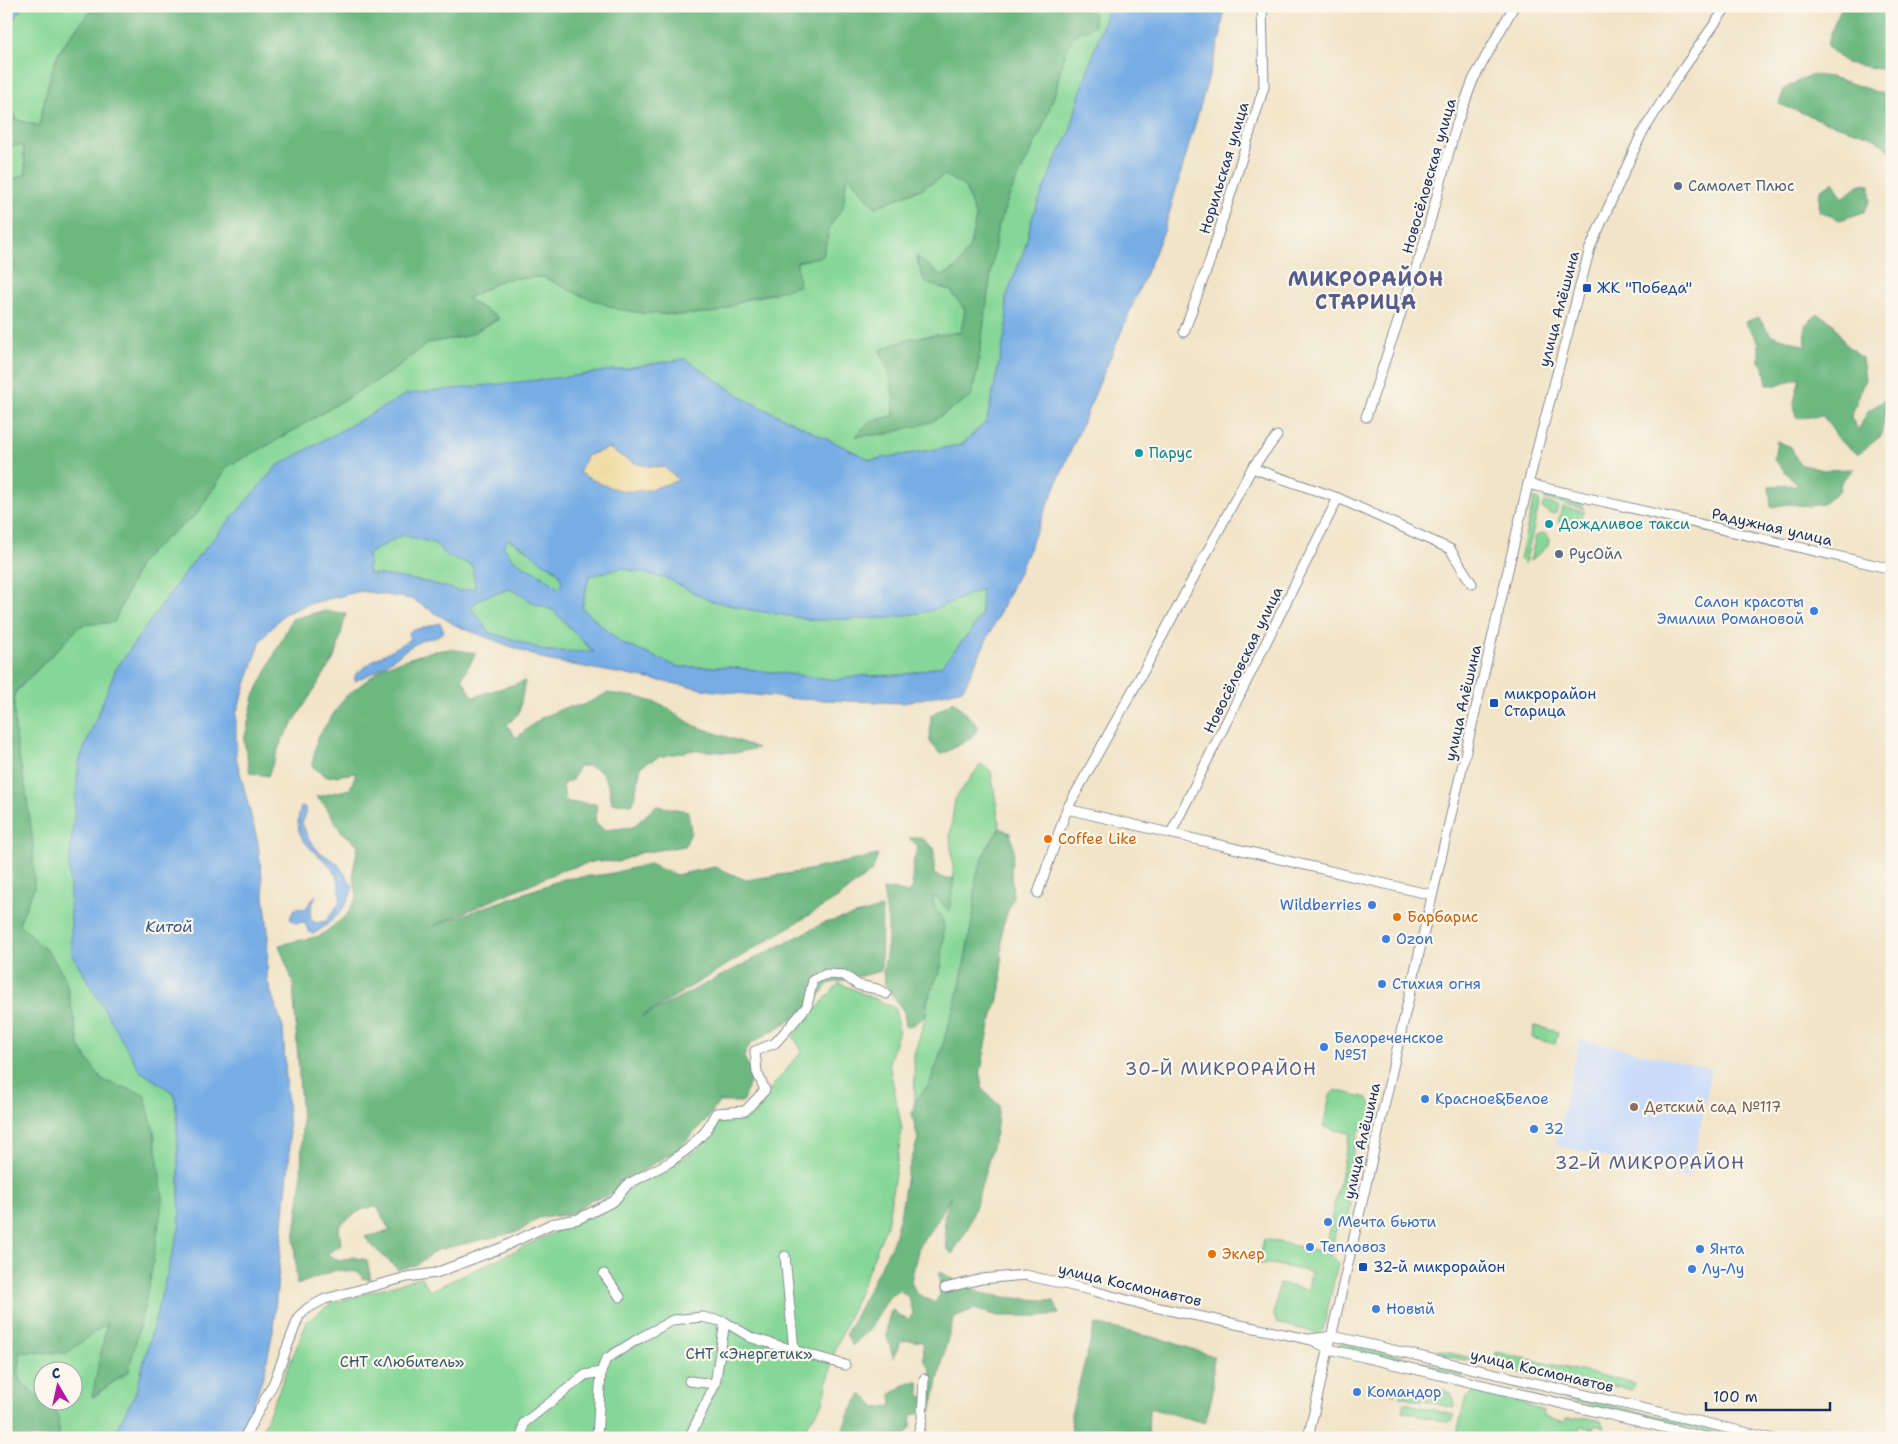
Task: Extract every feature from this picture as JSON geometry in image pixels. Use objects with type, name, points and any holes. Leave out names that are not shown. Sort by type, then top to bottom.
[{"type":"street","name":"Норильская улица","points":[[1184,332],[1210,260],[1264,87],[1262,6]]},
{"type":"street","name":"Новосёловская улица","points":[[1366,417],[1424,247],[1456,126],[1473,80],[1514,6]]},
{"type":"street","name":"улица Алёшина","points":[[1308,1438],[1528,484],[1590,248],[1640,135],[1727,6]]},
{"type":"street","points":[[1038,892],[1067,809],[1149,661],[1252,468],[1277,436]]},
{"type":"street","points":[[1252,468],[1338,498],[1450,549],[1472,584]]},
{"type":"street","name":"Радужная улица","points":[[1528,484],[1892,569]]},
{"type":"street","name":"Новосёловская улица","points":[[1171,833],[1338,498]]},
{"type":"street","points":[[1067,809],[1432,895]]},
{"type":"street","points":[[244,1438],[274,1382],[299,1316],[308,1308],[325,1298],[407,1277],[436,1273],[500,1248],[551,1224],[578,1219],[614,1201],[628,1184],[670,1162],[689,1148],[705,1132],[716,1113],[745,1111],[765,1090],[757,1072],[755,1051],[775,1043],[793,1023],[806,1006],[814,980],[826,974],[844,975],[858,985],[876,989],[886,994]]},
{"type":"street","points":[[785,1256],[794,1351]]},
{"type":"street","name":"улица Космонавтов","points":[[945,1288],[1020,1272],[1025,1275],[1145,1305],[1266,1330],[1308,1340],[1329,1349],[1709,1438]]},
{"type":"street","points":[[604,1274],[620,1297]]},
{"type":"street","points":[[598,1438],[601,1372],[606,1359],[673,1320],[702,1317],[725,1322],[752,1338],[845,1365]]},
{"type":"street","points":[[689,1438],[715,1384],[725,1322]]},
{"type":"street","name":"улица Космонавтов","points":[[1308,1340],[1333,1336],[1770,1438]]},
{"type":"street","points":[[1480,1383],[1483,1370]]},
{"type":"street","points":[[522,1438],[524,1423],[585,1375],[601,1372]]},
{"type":"street","points":[[917,1438],[922,1420],[924,1379]]},
{"type":"street","points":[[689,1381],[715,1384]]},
{"type":"shaded area","name":"Детский сад №117","points":[[1580,1039],[1712,1069],[1690,1178],[1555,1145]]},
{"type":"green space","points":[[23,6],[96,6],[75,30],[58,55],[49,81],[39,126],[18,120],[6,105],[6,31]]},
{"type":"green space","points":[[96,6],[1093,6],[1094,26],[1073,36],[1062,62],[1056,90],[1042,129],[1010,194],[997,230],[977,372],[971,397],[931,422],[887,434],[856,436],[870,421],[894,416],[891,382],[880,350],[912,338],[961,332],[965,310],[950,290],[925,283],[916,256],[942,276],[957,268],[970,246],[976,218],[965,187],[945,175],[923,188],[875,207],[847,174],[843,207],[830,226],[823,256],[797,262],[799,286],[744,300],[719,312],[680,315],[640,313],[617,309],[580,295],[543,277],[504,279],[467,299],[499,318],[467,336],[428,343],[391,372],[272,443],[228,466],[196,515],[167,537],[141,561],[114,622],[81,625],[14,693],[15,738],[26,792],[33,842],[34,888],[19,923],[50,954],[65,977],[80,1048],[102,1080],[144,1094],[154,1131],[163,1197],[150,1281],[129,1371],[92,1397],[107,1323],[67,1353],[20,1352],[19,1380],[32,1391],[32,1412],[56,1412],[58,1414],[59,1438],[6,1438],[6,182],[26,174],[23,145],[6,146],[6,105],[18,120],[39,126],[49,81],[58,55]]},
{"type":"green space","points":[[1093,6],[1109,6],[1079,97],[1070,133],[1055,161],[1032,218],[1025,248],[1006,298],[1007,325],[987,421],[961,445],[871,460],[746,400],[685,359],[575,376],[277,466],[189,567],[116,669],[79,762],[140,1071],[174,1093],[177,1115],[180,1225],[136,1392],[112,1438],[59,1438],[58,1414],[56,1412],[82,1412],[82,1362],[32,1362],[32,1391],[19,1380],[20,1352],[67,1353],[107,1322],[93,1397],[129,1371],[144,1094],[102,1080],[80,1048],[65,977],[50,954],[19,923],[34,888],[26,792],[15,738],[14,694],[81,625],[114,622],[141,561],[167,537],[196,515],[228,466],[272,443],[391,372],[428,343],[467,336],[499,319],[467,299],[504,279],[543,277],[580,295],[640,313],[680,315],[718,312],[744,300],[776,293],[797,262],[823,256],[830,226],[843,207],[847,173],[876,207],[923,188],[945,175],[965,187],[976,218],[970,246],[957,268],[942,276],[916,257],[925,283],[950,290],[965,310],[961,332],[912,338],[880,350],[889,371],[894,392],[894,416],[870,421],[857,436],[887,434],[971,397],[977,372],[997,230],[1010,194],[1042,129],[1056,90],[1062,62],[1073,36],[1094,26]]},
{"type":"green space","points":[[1842,6],[1892,6],[1892,71],[1846,63],[1827,46]]},
{"type":"green space","points":[[1810,75],[1832,77],[1892,97],[1892,152],[1871,136],[1826,122],[1779,104],[1784,89]]},
{"type":"green space","points":[[23,145],[26,174],[6,182],[6,146]]},
{"type":"green space","points":[[1833,182],[1843,198],[1860,184],[1870,185],[1870,200],[1864,212],[1840,220],[1819,211],[1820,190]]},
{"type":"green space","points":[[1818,314],[1833,323],[1846,345],[1862,358],[1865,379],[1851,417],[1858,430],[1869,410],[1887,399],[1881,436],[1858,454],[1841,442],[1823,416],[1796,418],[1794,402],[1800,377],[1779,385],[1767,385],[1764,367],[1759,362],[1759,343],[1745,322],[1758,317],[1771,335],[1806,346],[1805,325]]},
{"type":"green space","points":[[1777,441],[1791,447],[1799,464],[1823,470],[1854,469],[1841,482],[1840,490],[1823,504],[1809,506],[1788,504],[1771,507],[1769,486],[1798,485],[1774,460]]},
{"type":"green space","points":[[1545,496],[1581,503],[1584,509],[1545,499]]},
{"type":"green space","points":[[1534,498],[1540,501],[1525,564],[1520,559]]},
{"type":"green space","points":[[1544,502],[1558,506],[1556,513],[1551,514],[1542,508]]},
{"type":"green space","points":[[1562,507],[1585,512],[1572,526],[1558,522]]},
{"type":"green space","points":[[1545,533],[1549,540],[1548,546],[1530,561],[1536,536]]},
{"type":"green space","points":[[402,535],[434,543],[448,556],[473,565],[475,588],[459,591],[426,582],[368,573],[368,554]]},
{"type":"green space","points":[[508,539],[536,556],[557,572],[562,580],[560,590],[543,576],[510,556],[503,546]]},
{"type":"green space","points":[[623,568],[668,579],[708,600],[746,609],[814,620],[888,618],[930,611],[982,589],[981,615],[970,632],[941,666],[902,675],[861,676],[837,680],[729,667],[679,667],[621,643],[582,608],[589,576]]},
{"type":"green space","points":[[510,589],[536,604],[553,610],[594,653],[546,651],[490,633],[470,606],[484,597]]},
{"type":"green space","points":[[322,611],[346,613],[336,655],[281,742],[268,776],[250,773],[244,741],[254,696],[292,619]]},
{"type":"green space","points":[[449,649],[476,653],[462,678],[473,697],[525,681],[519,713],[507,725],[516,738],[541,718],[564,708],[584,705],[607,693],[637,697],[663,705],[693,725],[758,748],[735,753],[694,750],[659,757],[641,766],[633,804],[612,803],[609,786],[601,771],[589,766],[579,766],[572,780],[563,784],[565,802],[597,804],[595,822],[604,830],[633,827],[656,806],[688,811],[691,832],[685,846],[639,853],[618,862],[596,861],[563,870],[435,925],[564,879],[608,874],[649,864],[676,875],[715,867],[746,880],[799,872],[878,855],[872,871],[839,897],[641,1017],[824,923],[882,908],[881,971],[828,984],[810,1009],[750,1044],[744,1057],[753,1075],[742,1102],[719,1102],[706,1121],[676,1151],[651,1165],[606,1197],[592,1199],[580,1209],[567,1215],[538,1218],[520,1231],[437,1250],[416,1265],[398,1270],[365,1237],[390,1231],[377,1207],[371,1207],[356,1213],[339,1226],[341,1245],[327,1254],[340,1261],[353,1257],[367,1260],[371,1280],[362,1278],[360,1273],[357,1272],[336,1270],[297,1285],[294,1240],[301,1186],[302,1123],[293,982],[279,945],[320,936],[347,915],[357,896],[353,872],[358,845],[340,830],[325,805],[316,797],[350,789],[356,773],[327,777],[312,766],[317,738],[345,697],[385,666],[429,652]]},
{"type":"green space","points":[[954,701],[979,727],[970,739],[941,755],[930,742],[931,715]]},
{"type":"green space","points":[[981,764],[991,771],[1000,828],[987,847],[976,878],[974,911],[960,986],[938,1061],[929,1085],[915,1101],[914,1054],[926,1016],[927,1001],[941,968],[944,928],[942,916],[935,909],[932,895],[938,898],[949,911],[954,878],[950,836],[955,799]]},
{"type":"green space","points":[[1000,828],[1010,833],[1014,849],[1011,870],[1013,896],[1002,928],[1001,989],[990,1025],[980,1075],[983,1090],[999,1105],[996,1133],[967,1230],[952,1254],[947,1248],[944,1218],[951,1195],[940,1217],[919,1246],[911,1281],[916,1293],[935,1303],[940,1294],[939,1272],[982,1293],[1003,1297],[1054,1301],[1059,1314],[997,1316],[974,1309],[954,1317],[931,1411],[912,1415],[911,1427],[904,1438],[839,1438],[851,1409],[862,1393],[876,1408],[892,1406],[891,1394],[909,1382],[919,1382],[920,1396],[932,1398],[931,1370],[924,1360],[923,1342],[907,1340],[900,1342],[894,1358],[889,1344],[887,1323],[892,1309],[901,1317],[909,1320],[913,1313],[909,1298],[900,1290],[889,1297],[870,1329],[852,1346],[846,1334],[893,1242],[907,1175],[918,1139],[912,1114],[915,1101],[929,1085],[938,1061],[960,986],[974,911],[976,878],[987,847]]},
{"type":"green space","points":[[909,838],[921,838],[934,848],[934,874],[945,879],[954,878],[949,912],[938,898],[932,896],[935,909],[942,916],[944,928],[941,968],[927,1001],[926,1016],[915,1024],[906,1027],[904,1012],[885,985],[883,973],[888,942],[888,923],[883,890],[892,889],[908,893],[913,887],[913,866],[918,846]]},
{"type":"green space","name":"СНТ «Любитель»","points":[[839,983],[895,1008],[899,1030],[889,1063],[902,1130],[887,1225],[835,1350],[823,1403],[798,1438],[259,1438],[307,1322],[330,1304],[421,1277],[430,1291],[612,1205],[631,1187],[698,1150],[722,1114],[748,1116],[802,1051],[793,1036]]},
{"type":"green space","points":[[1535,1026],[1558,1032],[1555,1044],[1532,1038]]},
{"type":"green space","points":[[1335,1090],[1367,1098],[1374,1108],[1370,1122],[1359,1131],[1343,1191],[1351,1204],[1348,1220],[1337,1226],[1330,1254],[1338,1263],[1323,1330],[1318,1333],[1277,1323],[1274,1316],[1279,1284],[1308,1290],[1311,1272],[1266,1263],[1258,1265],[1264,1239],[1324,1252],[1350,1133],[1323,1127],[1330,1095]]},
{"type":"green space","points":[[1095,1324],[1165,1340],[1213,1356],[1213,1392],[1205,1423],[1149,1408],[1148,1438],[1072,1438],[1071,1414]]},
{"type":"green space","points":[[1341,1342],[1464,1372],[1465,1374],[1463,1377],[1339,1347]]},
{"type":"green space","points":[[1438,1350],[1471,1358],[1476,1354],[1479,1359],[1473,1362],[1437,1354]]},
{"type":"green space","points":[[1496,1352],[1634,1383],[1632,1390],[1609,1385],[1598,1391],[1501,1368],[1496,1360]]},
{"type":"green space","points":[[1497,1378],[1748,1438],[1731,1438],[1496,1383]]},
{"type":"green space","points":[[1375,1384],[1396,1389],[1395,1394],[1374,1389]]},
{"type":"green space","points":[[1442,1389],[1451,1393],[1455,1408],[1425,1401],[1427,1395]]},
{"type":"green space","points":[[1401,1390],[1423,1395],[1422,1401],[1400,1396]]},
{"type":"green space","points":[[1474,1391],[1521,1402],[1543,1412],[1542,1416],[1565,1422],[1567,1418],[1587,1418],[1601,1421],[1604,1428],[1595,1425],[1593,1429],[1580,1426],[1576,1438],[1476,1438],[1457,1433],[1465,1400]]},
{"type":"green space","points":[[1404,1403],[1454,1415],[1451,1421],[1448,1422],[1402,1411]]},
{"type":"sand","points":[[609,448],[635,463],[664,467],[680,480],[639,493],[609,489],[579,473],[586,456]]},
{"type":"water","points":[[6,6],[23,6],[6,31]]},
{"type":"water","name":"Китой","points":[[1109,6],[1225,6],[1220,38],[1164,231],[1020,570],[963,689],[904,703],[798,699],[715,691],[546,660],[457,626],[412,599],[361,591],[308,604],[284,614],[261,640],[236,714],[236,757],[258,843],[268,931],[267,980],[283,1028],[290,1151],[273,1330],[265,1371],[249,1416],[238,1438],[112,1438],[136,1392],[180,1225],[177,1115],[174,1093],[140,1071],[72,954],[69,868],[79,762],[116,669],[189,567],[277,466],[407,394],[575,376],[685,359],[746,400],[871,460],[962,445],[987,421],[1007,325],[1006,298],[1025,248],[1032,218],[1055,161],[1070,133],[1079,97]],"holes":[[[609,448],[635,463],[664,467],[679,480],[639,491],[617,489],[606,486],[579,473],[586,456]],[[402,535],[434,543],[448,556],[472,565],[475,588],[459,591],[426,582],[368,573],[368,554]],[[508,539],[554,568],[559,573],[562,583],[560,589],[514,560],[503,546]],[[623,568],[668,579],[708,600],[746,609],[814,620],[888,618],[930,611],[982,589],[981,615],[970,632],[941,666],[902,675],[861,676],[837,680],[729,667],[679,667],[621,643],[582,608],[589,576]],[[510,589],[536,604],[553,610],[594,652],[546,651],[490,633],[470,606],[484,597]]]},
{"type":"water","points":[[440,623],[444,631],[435,638],[424,639],[376,671],[355,681],[355,675],[374,660],[411,639],[408,635],[410,631]]},
{"type":"water","points":[[301,807],[305,807],[305,817],[302,823],[308,838],[318,851],[337,863],[353,886],[351,894],[338,914],[327,925],[313,934],[308,931],[305,922],[296,923],[290,919],[293,911],[296,908],[305,909],[316,895],[310,914],[311,918],[316,923],[326,921],[340,902],[340,888],[336,875],[330,866],[303,839],[299,830],[298,820]]},
{"type":"place","name":"Самолет Плюс","points":[[1678,186]]},
{"type":"place","name":"ЖК \"Победа\"","points":[[1587,288]]},
{"type":"place","name":"Парус","points":[[1139,453]]},
{"type":"place","name":"Дождливое такси","points":[[1549,524]]},
{"type":"place","name":"РусОйл","points":[[1559,554]]},
{"type":"place","name":"Салон красоты Эмилии Романовой","points":[[1814,611]]},
{"type":"place","name":"микрорайон Старица","points":[[1494,703]]},
{"type":"place","name":"Coffee Like","points":[[1048,839]]},
{"type":"place","name":"Wildberries","points":[[1372,905]]},
{"type":"place","name":"Барбарис","points":[[1397,917]]},
{"type":"place","name":"Ozon","points":[[1386,939]]},
{"type":"place","name":"Стихия огня","points":[[1382,984]]},
{"type":"place","name":"Белореченское №51","points":[[1324,1047]]},
{"type":"place","name":"Красное&Белое","points":[[1425,1099]]},
{"type":"place","name":"Детский сад №117","points":[[1634,1107]]},
{"type":"place","name":"32","points":[[1534,1129]]},
{"type":"place","name":"Мечта бьюти","points":[[1328,1222]]},
{"type":"place","name":"Тепловоз","points":[[1310,1247]]},
{"type":"place","name":"Янта","points":[[1700,1249]]},
{"type":"place","name":"Эклер","points":[[1212,1254]]},
{"type":"place","name":"32-й микрорайон","points":[[1363,1267]]},
{"type":"place","name":"Лу-Лу","points":[[1692,1269]]},
{"type":"place","name":"Новый","points":[[1376,1309]]},
{"type":"place","name":"Командор","points":[[1357,1392]]},
{"type":"district","name":"МИКРОРАЙОН СТАРИЦА","points":[[1366,290]]},
{"type":"district","name":"30-Й МИКРОРАЙОН","points":[[1221,1069]]},
{"type":"district","name":"32-Й МИКРОРАЙОН","points":[[1650,1163]]},
{"type":"park label","name":"СНТ «Энергетик»","points":[[749,1354]]}]
